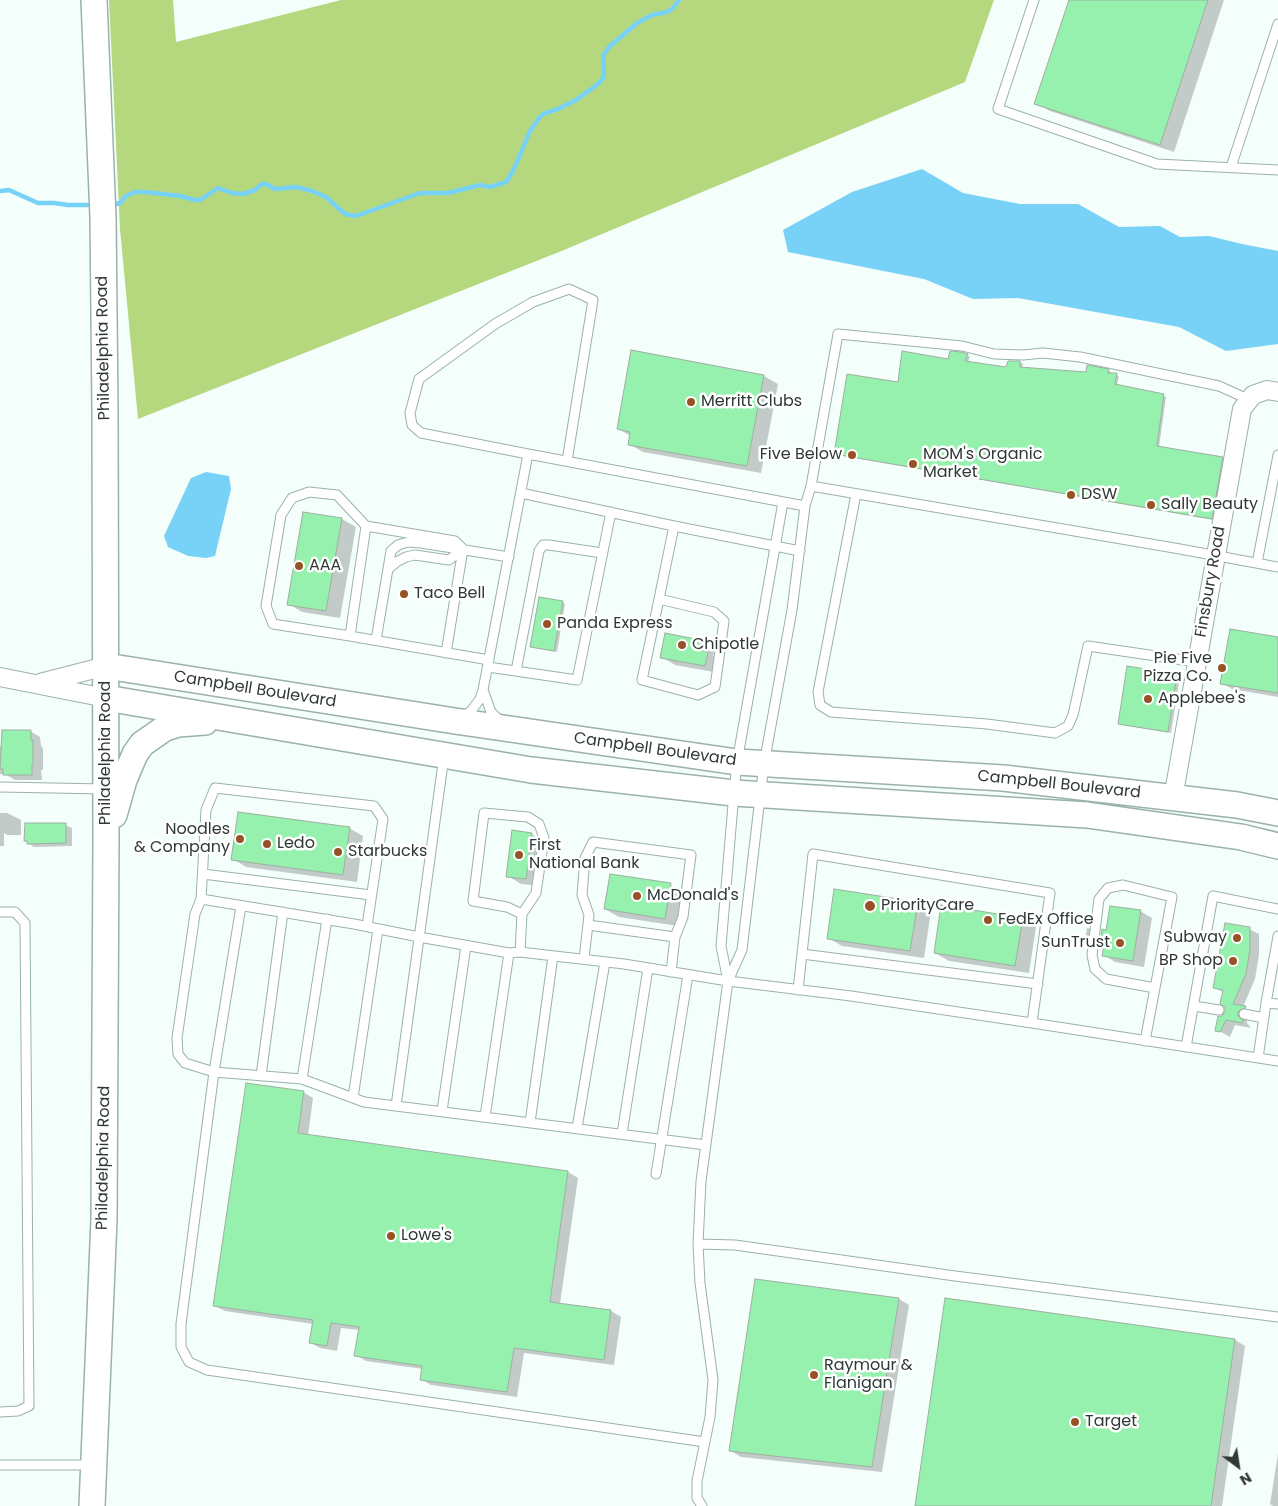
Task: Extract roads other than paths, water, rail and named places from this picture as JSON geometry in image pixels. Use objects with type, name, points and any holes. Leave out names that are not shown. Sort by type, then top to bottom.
[{"type":"main road","name":"Philadelphia Road","points":[[92,1506],[104,1219],[106,841],[102,216],[94,0]]},
{"type":"main road","name":"Campbell Boulevard","points":[[106,666],[507,729],[737,762],[1003,778],[1237,806],[1278,813]]},
{"type":"main road","name":"Campbell Boulevard","points":[[106,698],[531,770],[734,793],[1087,815],[1241,837],[1278,846]]},
{"type":"main road","points":[[106,841],[124,780],[135,754],[142,744],[165,728],[178,724],[240,720]]},
{"type":"street","points":[[1250,400],[1253,395],[1267,390],[1278,392]]},
{"type":"street","name":"Finsbury Road","points":[[1173,798],[1242,409],[1250,400]]},
{"type":"street","name":"Campbell Boulevard","points":[[38,683],[106,666]]},
{"type":"street","name":"Campbell Boulevard","points":[[0,677],[106,698]]},
{"type":"lane","points":[[1034,0],[998,109],[1157,164],[1278,170]]},
{"type":"lane","points":[[1231,168],[1278,24]]},
{"type":"lane","points":[[567,462],[593,300],[568,290],[533,302],[495,324],[419,379],[410,413],[412,425],[421,433],[567,462],[805,506]]},
{"type":"lane","points":[[702,1506],[697,1498],[697,1481],[710,1417],[713,1380],[700,1283],[698,1244],[701,1180],[728,981],[742,950],[764,764],[792,610],[805,506],[811,486],[838,334],[962,346],[994,354],[1023,355],[1043,353],[1080,357],[1219,386],[1250,400]]},
{"type":"lane","points":[[455,721],[472,712],[480,700],[483,690],[528,454]]},
{"type":"lane","points":[[1257,563],[1278,454]]},
{"type":"lane","points":[[811,486],[1278,567]]},
{"type":"lane","points":[[463,549],[455,541],[366,526],[337,495],[309,492],[292,498],[281,515],[266,606],[273,624],[376,640],[446,653],[516,671],[577,680],[611,512]]},
{"type":"lane","points":[[521,493],[800,551]]},
{"type":"lane","points":[[856,494],[818,692],[820,705],[831,712],[987,724],[1055,733],[1068,726],[1073,715],[1088,646],[1197,662]]},
{"type":"lane","points":[[728,981],[722,946],[737,762],[782,502]]},
{"type":"lane","points":[[350,636],[366,526]]},
{"type":"lane","points":[[659,599],[714,612],[724,621],[715,687],[698,696],[642,680],[674,526]]},
{"type":"lane","points":[[376,640],[392,551],[398,545],[408,542],[509,557]]},
{"type":"lane","points":[[516,671],[538,551],[543,546],[549,545],[602,553]]},
{"type":"lane","points":[[388,569],[406,557],[416,555],[449,560],[463,549]]},
{"type":"lane","points":[[446,653],[463,549]]},
{"type":"lane","points":[[483,690],[491,712],[507,729]]},
{"type":"lane","points":[[396,1106],[444,756]]},
{"type":"lane","points":[[0,787],[106,790]]},
{"type":"lane","points":[[366,926],[384,819],[374,806],[215,788],[206,810],[201,899],[195,914],[177,1038],[178,1054],[185,1063],[214,1072],[302,1079],[364,1102],[706,1145]]},
{"type":"lane","points":[[520,952],[522,914],[536,892],[544,838],[539,824],[528,817],[484,813],[474,901],[508,907],[522,914]]},
{"type":"lane","points":[[584,959],[589,915],[582,895],[585,858],[593,842],[691,855],[684,917],[675,938],[671,972]]},
{"type":"lane","points":[[798,990],[813,854],[1050,893],[1032,1023]]},
{"type":"lane","points":[[203,874],[371,896]]},
{"type":"lane","points":[[1145,1041],[1155,988],[1172,897],[1123,886],[1108,888],[1099,899],[1092,956],[1095,969],[1106,978],[1155,988]]},
{"type":"lane","points":[[1186,1047],[1213,896],[1278,909]]},
{"type":"lane","points":[[201,899],[327,919],[419,938],[509,953],[520,952],[584,959],[1032,1023],[1278,1061]]},
{"type":"lane","points":[[241,906],[214,1072],[181,1324],[181,1347],[189,1362],[208,1370],[705,1442]]},
{"type":"lane","points":[[0,912],[15,912],[25,923],[29,1406],[18,1411],[0,1412]]},
{"type":"lane","points":[[261,1076],[283,912]]},
{"type":"lane","points":[[302,1079],[327,919]]},
{"type":"lane","points":[[588,925],[675,938]]},
{"type":"lane","points":[[353,1098],[378,929]]},
{"type":"lane","points":[[1258,1058],[1278,936]]},
{"type":"lane","points":[[442,1111],[466,946]]},
{"type":"lane","points":[[485,1117],[509,953]]},
{"type":"lane","points":[[802,954],[1038,984]]},
{"type":"lane","points":[[530,1123],[553,956]]},
{"type":"lane","points":[[577,1128],[605,962]]},
{"type":"lane","points":[[622,1134],[648,968]]},
{"type":"lane","points":[[656,1174],[688,975]]},
{"type":"lane","points":[[1266,1003],[1278,1004]]},
{"type":"lane","points":[[1194,1006],[1219,1010]]},
{"type":"lane","points":[[1244,1014],[1264,1018]]},
{"type":"lane","points":[[698,1244],[735,1245],[1173,1305],[1278,1317]]},
{"type":"lane","points":[[0,1465],[95,1465]]},
{"type":"water","points":[[922,169],[963,193],[1020,204],[1078,204],[1119,227],[1160,226],[1180,237],[1209,236],[1278,251],[1278,344],[1226,351],[1179,327],[1018,298],[973,299],[924,279],[788,252],[783,230],[852,192]]},
{"type":"water","points":[[206,472],[229,476],[231,489],[215,556],[206,558],[188,556],[168,547],[164,536],[191,478]]},
{"type":"waterway","points":[[116,204],[135,192],[180,196],[200,200],[218,188],[232,193],[243,194],[255,190],[262,184],[266,184],[275,189],[296,187],[312,191],[326,197],[345,214],[356,216],[420,193],[448,193],[480,185],[490,187],[503,183],[507,181],[514,169],[530,131],[540,117],[576,100],[598,84],[603,78],[603,56],[609,47],[637,23],[652,15],[667,12],[679,0]]},
{"type":"waterway","points":[[0,191],[9,190],[38,203],[88,205]]},
{"type":"place","name":"Merritt Clubs","points":[[691,402]]},
{"type":"place","name":"Five Below","points":[[852,455]]},
{"type":"place","name":"MOM's Organic Market","points":[[913,464]]},
{"type":"place","name":"DSW","points":[[1071,495]]},
{"type":"place","name":"Sally Beauty","points":[[1151,505]]},
{"type":"place","name":"AAA","points":[[299,566]]},
{"type":"place","name":"Taco Bell","points":[[404,594]]},
{"type":"place","name":"Panda Express","points":[[547,624]]},
{"type":"place","name":"Chipotle","points":[[682,645]]},
{"type":"place","name":"Pie Five Pizza Co.","points":[[1222,668]]},
{"type":"place","name":"Applebee's","points":[[1148,699]]},
{"type":"place","name":"Noodles & Company","points":[[240,839]]},
{"type":"place","name":"Ledo","points":[[267,844]]},
{"type":"place","name":"Starbucks","points":[[338,852]]},
{"type":"place","name":"First National Bank","points":[[519,855]]},
{"type":"place","name":"McDonald's","points":[[637,896]]},
{"type":"place","name":"PriorityCare","points":[[870,906]]},
{"type":"place","name":"FedEx Office","points":[[988,920]]},
{"type":"place","name":"Subway","points":[[1237,938]]},
{"type":"place","name":"SunTrust","points":[[1120,943]]},
{"type":"place","name":"BP Shop","points":[[1233,961]]},
{"type":"place","name":"Lowe's","points":[[391,1236]]},
{"type":"place","name":"Raymour & Flanigan","points":[[814,1375]]},
{"type":"place","name":"Target","points":[[1075,1422]]}]
